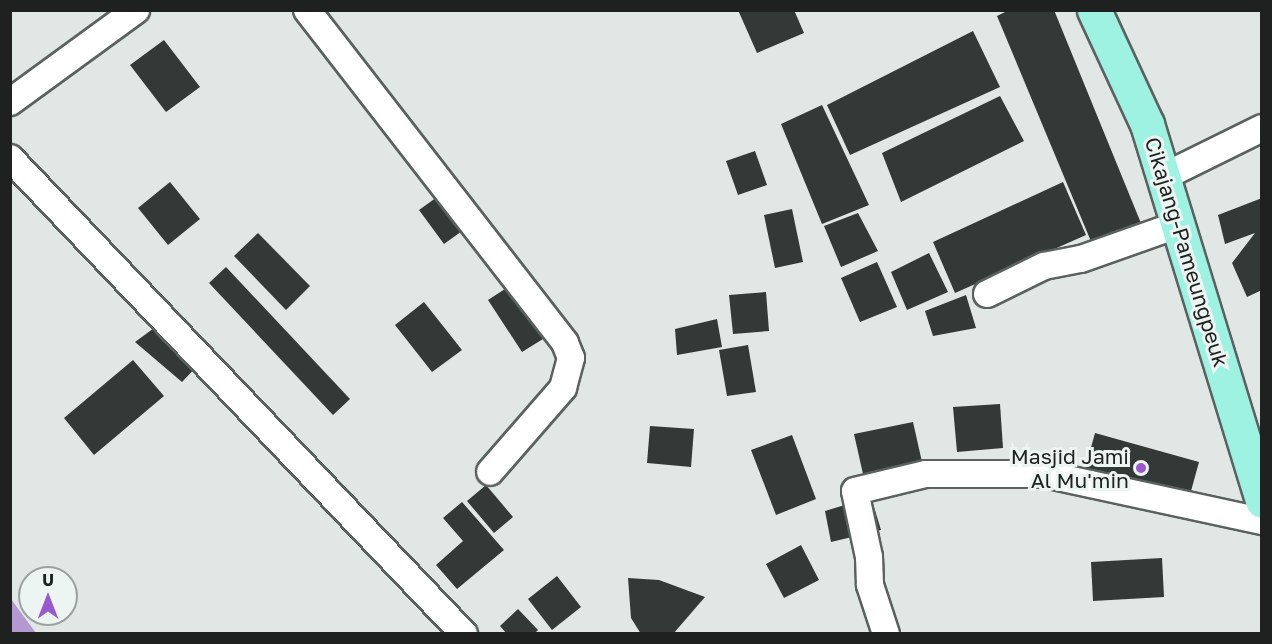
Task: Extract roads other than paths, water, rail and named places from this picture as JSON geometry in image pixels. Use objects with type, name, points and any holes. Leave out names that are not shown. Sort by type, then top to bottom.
[{"type":"main road","name":"Cikajang-Pameungpeuk","points":[[1095,10],[1147,124],[1165,176],[1262,501]]},
{"type":"street","points":[[10,102],[136,10]]},
{"type":"street","points":[[307,10],[568,351],[569,374],[563,388],[490,472]]},
{"type":"street","points":[[1165,176],[1262,129]]},
{"type":"street","points":[[10,158],[464,633]]},
{"type":"street","points":[[987,294],[1044,266],[1081,259],[1180,224]]},
{"type":"street","points":[[886,633],[870,585],[869,557],[855,491],[926,474],[1044,474],[1262,521]]},
{"type":"place","name":"Masjid Jami Al Mu'min","points":[[1141,468]]}]
